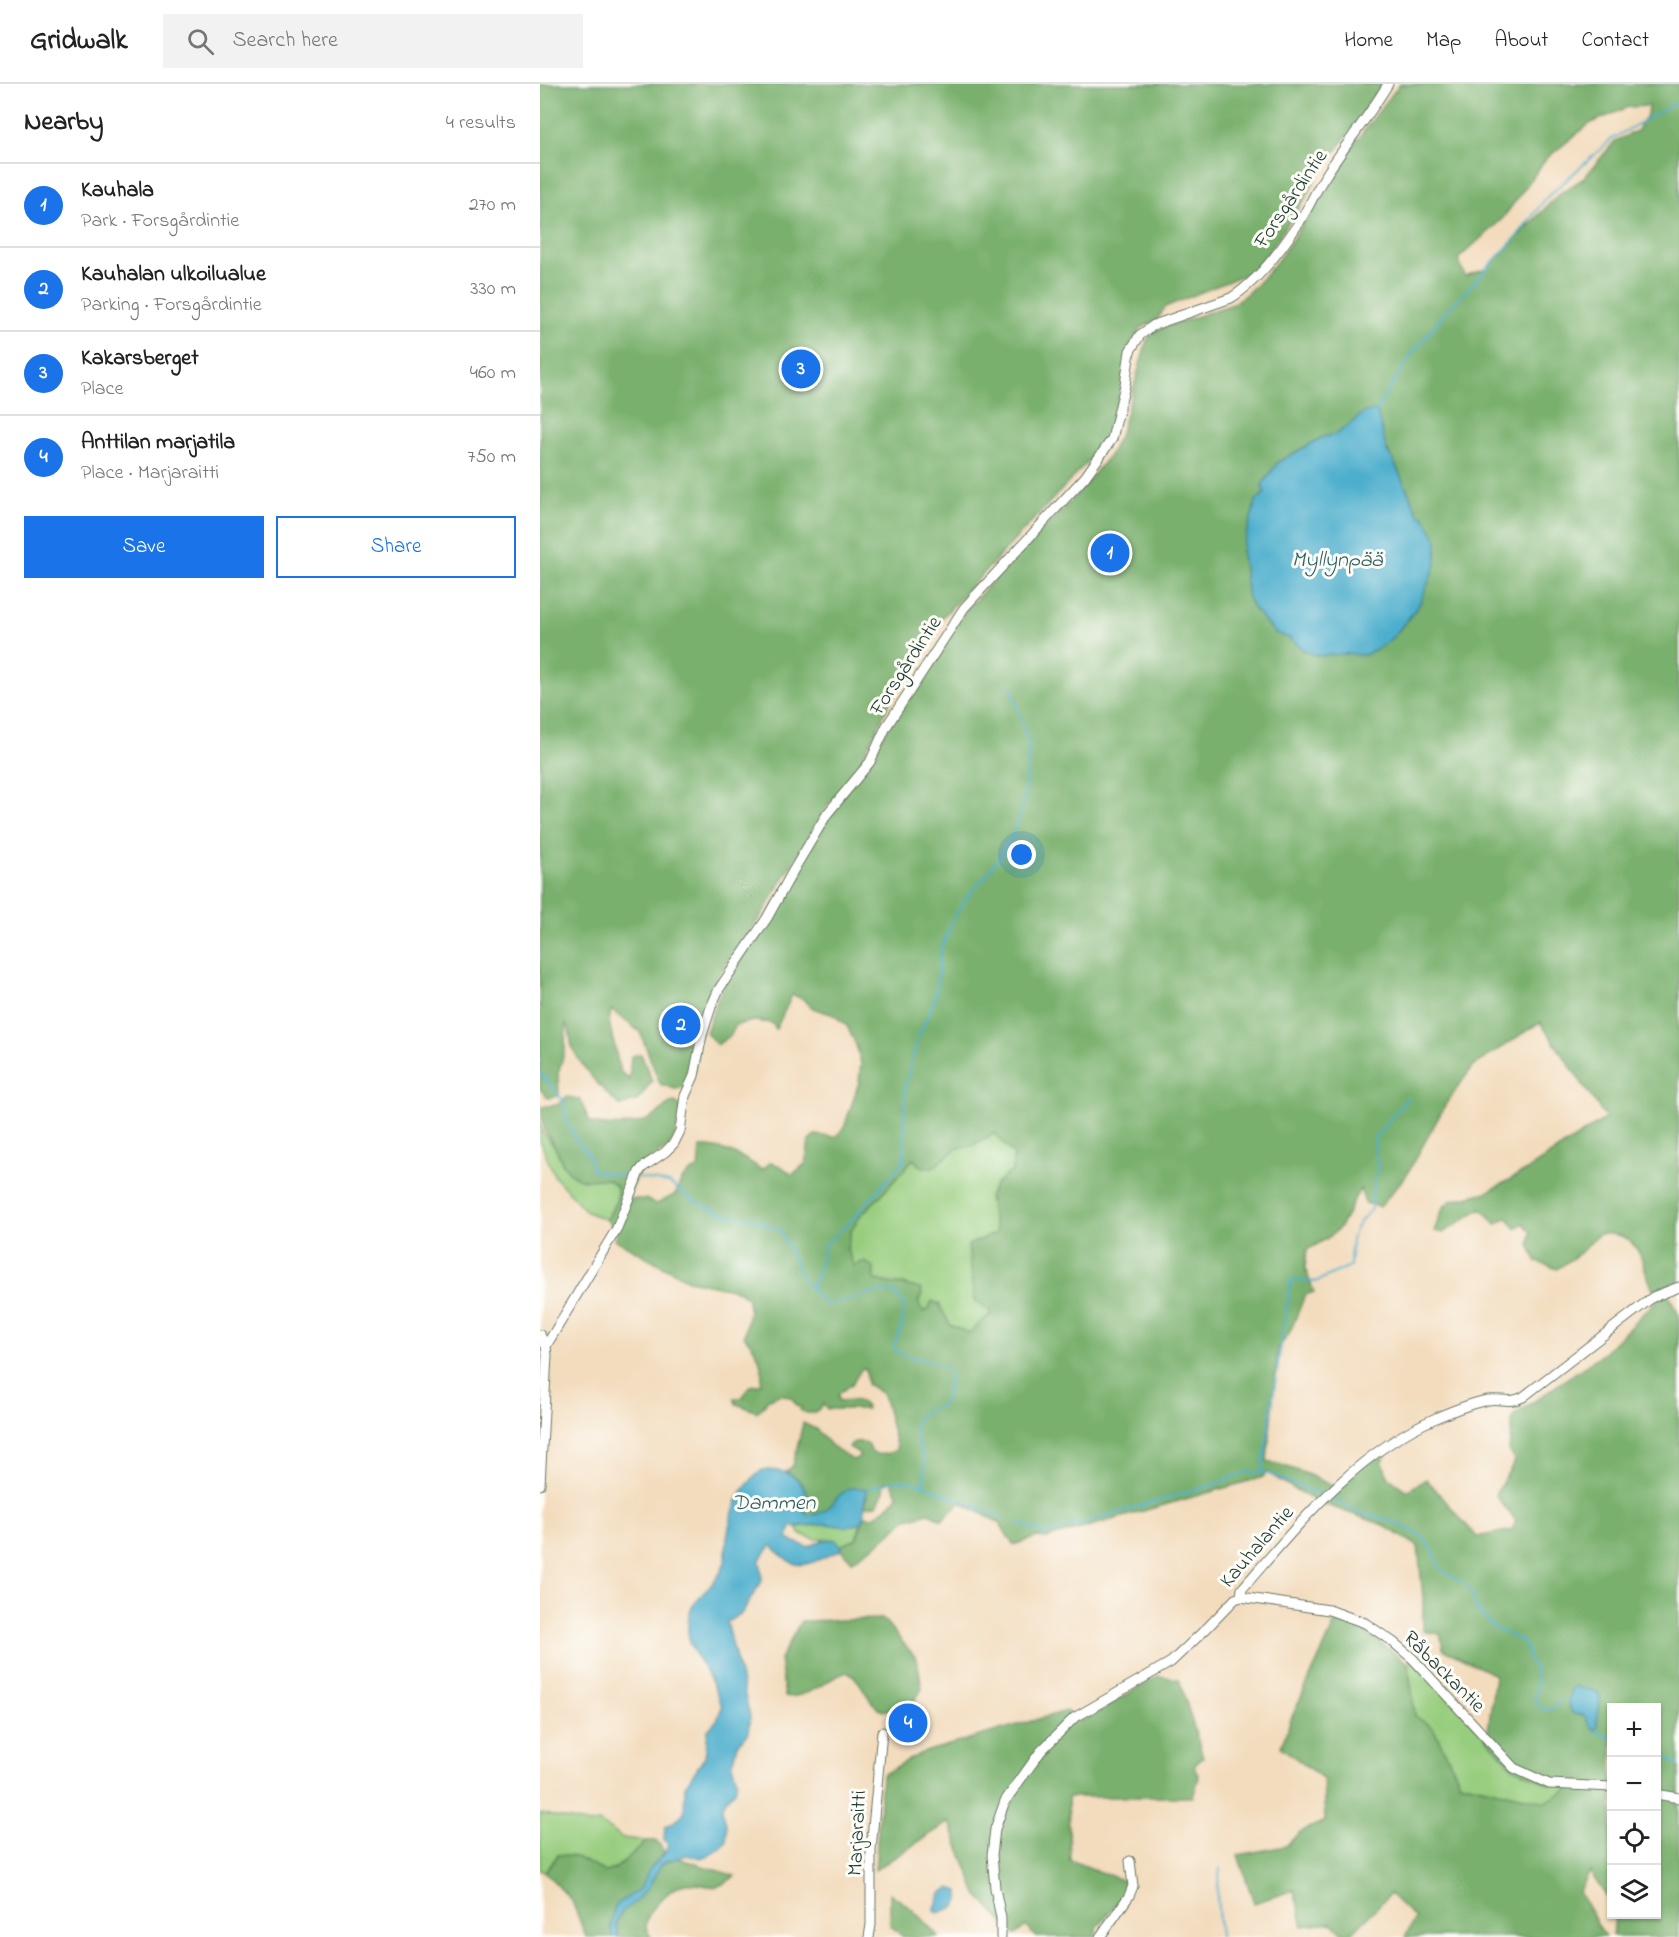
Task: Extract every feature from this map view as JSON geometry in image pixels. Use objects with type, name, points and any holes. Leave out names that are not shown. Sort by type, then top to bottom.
[{"type":"street","name":"Forsgårdintie","points":[[546,1346],[617,1228],[639,1172],[674,1143],[680,1131],[685,1096],[694,1076],[702,1035],[719,989],[767,918],[828,814],[870,762],[886,727],[964,608],[1085,477],[1112,439],[1125,385],[1130,351],[1140,335],[1154,325],[1231,298],[1239,293],[1266,265],[1299,223],[1324,177],[1373,109],[1388,84]]},
{"type":"street","name":"Kauhalantie","points":[[1001,1937],[1001,1918],[992,1854],[994,1829],[1005,1801],[1041,1751],[1074,1718],[1171,1662],[1235,1599],[1241,1597],[1242,1589],[1311,1510],[1383,1448],[1415,1428],[1447,1413],[1487,1400],[1511,1402],[1523,1397],[1653,1297],[1679,1287]]},
{"type":"street","points":[[540,1335],[546,1346],[547,1355],[540,1485]]},
{"type":"street","name":"Råbackantie","points":[[1241,1597],[1329,1610],[1365,1623],[1413,1659],[1514,1768],[1549,1784],[1607,1787]]},
{"type":"street","name":"Marjaraitti","points":[[869,1937],[871,1849],[882,1732]]},
{"type":"street","points":[[1661,1795],[1679,1798]]},
{"type":"street","points":[[1100,1937],[1129,1896],[1133,1886],[1130,1861]]},
{"type":"green space","points":[[540,84],[1382,84],[1337,150],[1317,159],[1320,171],[1307,196],[1256,270],[1165,307],[1157,320],[1141,328],[1129,346],[1116,409],[1106,442],[939,621],[902,678],[857,769],[827,806],[761,916],[717,977],[699,1035],[688,1037],[684,1006],[673,1007],[677,1042],[688,1042],[697,1049],[694,1070],[685,1087],[675,1089],[660,1084],[640,1032],[611,1010],[609,1022],[620,1071],[629,1080],[631,1056],[641,1054],[652,1081],[638,1100],[620,1106],[600,1087],[579,1059],[572,1048],[566,1024],[565,1050],[558,1073],[559,1096],[548,1098],[540,1089]]},
{"type":"green space","points":[[1400,84],[1679,84],[1679,1282],[1653,1290],[1637,1249],[1624,1237],[1613,1234],[1599,1234],[1580,1253],[1557,1269],[1537,1262],[1529,1245],[1531,1232],[1523,1223],[1516,1229],[1507,1217],[1496,1224],[1481,1208],[1443,1233],[1434,1231],[1443,1208],[1450,1201],[1487,1192],[1524,1172],[1606,1118],[1540,1022],[1473,1066],[1446,1104],[1407,1174],[1380,1207],[1365,1203],[1360,1189],[1336,1232],[1307,1250],[1305,1268],[1314,1292],[1305,1295],[1290,1332],[1278,1349],[1267,1461],[1302,1472],[1336,1488],[1378,1453],[1389,1450],[1382,1461],[1388,1477],[1407,1491],[1426,1479],[1477,1537],[1512,1530],[1516,1521],[1495,1495],[1515,1461],[1509,1450],[1513,1416],[1605,1352],[1661,1296],[1668,1294],[1679,1315],[1679,1937],[1619,1937],[1613,1934],[1614,1919],[1661,1919],[1661,1703],[1607,1703],[1607,1897],[1590,1872],[1579,1892],[1605,1937],[1405,1937],[1415,1918],[1390,1894],[1348,1937],[1332,1923],[1303,1926],[1294,1890],[1254,1903],[1238,1855],[1286,1846],[1300,1832],[1325,1821],[1323,1779],[1281,1747],[1291,1719],[1336,1621],[1363,1630],[1408,1663],[1415,1716],[1433,1728],[1460,1782],[1546,1802],[1576,1785],[1549,1784],[1514,1768],[1487,1739],[1495,1675],[1443,1649],[1440,1634],[1423,1631],[1423,1598],[1418,1546],[1381,1524],[1315,1501],[1266,1472],[1263,1477],[1048,1538],[1037,1537],[1013,1545],[1000,1523],[960,1502],[942,1520],[929,1513],[907,1519],[878,1544],[852,1561],[841,1546],[856,1539],[865,1516],[872,1518],[898,1496],[891,1481],[882,1483],[884,1491],[877,1505],[865,1506],[867,1496],[838,1497],[825,1510],[818,1514],[808,1515],[804,1512],[810,1499],[798,1479],[786,1471],[793,1466],[803,1423],[816,1429],[832,1446],[853,1460],[859,1457],[859,1453],[849,1447],[855,1442],[868,1444],[872,1453],[875,1454],[885,1454],[897,1449],[883,1394],[867,1384],[866,1369],[862,1368],[852,1384],[838,1394],[839,1401],[859,1401],[867,1409],[827,1409],[823,1404],[818,1410],[807,1413],[800,1410],[801,1407],[797,1406],[792,1398],[781,1394],[767,1400],[757,1412],[736,1404],[734,1398],[742,1398],[750,1386],[761,1384],[762,1370],[759,1358],[744,1336],[749,1311],[748,1299],[737,1290],[688,1280],[614,1239],[630,1199],[645,1199],[657,1204],[676,1194],[683,1178],[698,1169],[700,1147],[716,1148],[733,1153],[762,1170],[771,1162],[792,1175],[806,1163],[809,1140],[815,1135],[835,1137],[844,1128],[859,1082],[861,1063],[847,1026],[834,1015],[813,1008],[803,999],[792,995],[776,1029],[772,1023],[754,1021],[736,1025],[731,1035],[717,1045],[706,1032],[721,990],[830,816],[966,610],[1071,501],[1109,456],[1121,432],[1147,340],[1157,330],[1233,304],[1249,292],[1287,247],[1363,131]],"holes":[[[1649,106],[1646,118],[1640,123],[1639,130],[1615,141],[1584,178],[1559,194],[1486,269],[1465,276],[1458,259],[1503,218],[1546,159],[1589,124],[1628,107]],[[1365,412],[1393,460],[1419,515],[1419,605],[1395,635],[1385,644],[1365,655],[1304,650],[1289,638],[1275,633],[1254,609],[1248,597],[1243,546],[1256,501],[1265,493],[1262,485],[1278,462],[1323,437],[1337,434]],[[994,1133],[1014,1155],[1012,1171],[996,1184],[989,1197],[996,1233],[968,1245],[975,1301],[992,1313],[969,1333],[950,1325],[939,1304],[932,1301],[929,1309],[923,1312],[918,1302],[922,1295],[921,1289],[874,1279],[874,1268],[864,1261],[854,1266],[847,1249],[851,1231],[860,1216],[913,1159],[920,1166],[932,1168],[956,1149],[974,1145]]]},
{"type":"green space","points":[[566,1097],[580,1100],[590,1122],[605,1125],[642,1122],[656,1115],[669,1104],[675,1102],[681,1106],[676,1134],[669,1146],[643,1164],[614,1229],[607,1220],[617,1199],[617,1187],[607,1180],[584,1180],[570,1173],[545,1130],[542,1107],[557,1105]]},
{"type":"green space","points":[[540,1123],[542,1131],[556,1149],[563,1166],[606,1179],[617,1187],[617,1199],[607,1220],[587,1212],[555,1177],[540,1141]]},
{"type":"green space","points":[[994,1133],[1014,1155],[1012,1171],[996,1184],[989,1197],[997,1233],[968,1245],[992,1313],[969,1333],[950,1326],[939,1304],[923,1312],[918,1302],[922,1295],[904,1284],[886,1284],[874,1279],[854,1266],[847,1249],[851,1231],[860,1216],[913,1158],[932,1168],[956,1149],[974,1145]]},
{"type":"green space","points":[[861,1523],[856,1539],[841,1546],[832,1540],[816,1539],[800,1534],[797,1527],[826,1524],[846,1527]]},
{"type":"green space","points":[[883,1619],[917,1659],[922,1689],[913,1703],[883,1711],[873,1703],[857,1680],[847,1672],[812,1691],[785,1697],[780,1659],[801,1621]]},
{"type":"green space","points":[[1413,1659],[1514,1768],[1577,1784],[1546,1802],[1460,1782],[1433,1728],[1415,1716],[1408,1663]]},
{"type":"green space","points":[[1158,1676],[1179,1679],[1203,1757],[1194,1766],[1199,1777],[1193,1797],[1068,1797],[1070,1860],[1129,1883],[1121,1899],[1098,1926],[1095,1937],[1036,1937],[1026,1926],[1015,1935],[977,1894],[949,1822],[875,1870],[882,1775],[921,1753],[1066,1711],[1082,1721]]},
{"type":"green space","points":[[540,1813],[589,1824],[599,1822],[623,1838],[647,1841],[615,1869],[605,1872],[576,1857],[558,1855],[545,1872],[540,1870]]},
{"type":"green space","points":[[647,1841],[657,1841],[665,1853],[653,1865],[640,1889],[611,1926],[612,1937],[586,1937],[572,1901],[545,1872],[558,1855],[576,1857],[605,1872],[615,1869]]},
{"type":"green space","points":[[677,1858],[735,1876],[715,1887],[685,1884],[674,1889],[661,1900],[647,1918],[647,1931],[651,1937],[618,1937],[616,1927],[623,1911],[641,1896],[661,1864]]},
{"type":"green space","points":[[890,1893],[913,1910],[939,1937],[903,1937],[890,1925]]},
{"type":"water","name":"Myllynpää","points":[[1377,411],[1387,451],[1419,515],[1424,516],[1437,540],[1436,564],[1419,605],[1385,644],[1365,655],[1319,656],[1304,650],[1289,638],[1275,633],[1254,609],[1248,597],[1243,546],[1256,501],[1265,493],[1262,485],[1278,462],[1323,437],[1337,434],[1365,412]]},
{"type":"water","name":"Dammen","points":[[762,1470],[779,1471],[797,1479],[810,1500],[805,1512],[808,1515],[824,1511],[846,1491],[855,1488],[868,1489],[864,1502],[865,1516],[861,1523],[846,1527],[826,1524],[791,1527],[787,1539],[808,1547],[833,1539],[840,1544],[842,1550],[821,1559],[797,1564],[781,1555],[772,1545],[760,1559],[762,1581],[742,1613],[727,1622],[750,1716],[748,1734],[737,1745],[732,1765],[737,1780],[735,1791],[725,1801],[722,1808],[727,1828],[726,1842],[708,1856],[700,1858],[686,1855],[661,1864],[649,1887],[618,1918],[616,1927],[618,1937],[612,1937],[614,1908],[640,1889],[649,1870],[665,1853],[668,1845],[664,1840],[665,1827],[684,1813],[685,1786],[705,1757],[708,1730],[717,1720],[722,1707],[690,1642],[689,1619],[691,1609],[724,1565],[729,1526],[737,1500],[747,1485]]},
{"type":"water","points":[[1576,1686],[1599,1693],[1596,1731],[1584,1715],[1573,1714],[1571,1711],[1569,1696],[1571,1689]]},
{"type":"water","points":[[950,1888],[959,1891],[959,1901],[954,1907],[938,1913],[935,1908],[941,1893]]},
{"type":"waterway","points":[[1377,411],[1414,351],[1445,313],[1515,239],[1546,198],[1613,138],[1679,101]]},
{"type":"waterway","points":[[839,1232],[904,1161],[905,1087],[917,1041],[936,996],[941,949],[955,915],[970,893],[986,876],[1012,837],[1021,812],[1029,746],[1011,685]]},
{"type":"waterway","points":[[540,1072],[565,1103],[566,1118],[576,1139],[588,1153],[593,1171],[633,1177]]},
{"type":"waterway","points":[[1277,1372],[1291,1280],[1315,1282],[1350,1266],[1351,1248],[1356,1228],[1372,1209],[1372,1195],[1378,1166],[1375,1137],[1408,1097]]},
{"type":"waterway","points":[[639,1178],[669,1183],[693,1200],[725,1215],[751,1218],[780,1230],[804,1281],[825,1304],[877,1292],[894,1292],[904,1304],[901,1328],[894,1349],[906,1355],[941,1365],[950,1373],[946,1399],[940,1406],[919,1415],[916,1422],[917,1438],[924,1461],[924,1485]]},
{"type":"waterway","points":[[811,1288],[818,1273],[825,1244],[837,1234]]},
{"type":"waterway","points":[[1262,1472],[1276,1377]]},
{"type":"waterway","points":[[1018,1523],[1045,1534],[1218,1483],[1247,1472],[1266,1473],[1322,1495]]},
{"type":"waterway","points":[[868,1489],[894,1481],[909,1481],[1003,1518]]},
{"type":"waterway","points":[[1331,1498],[1357,1512],[1395,1522],[1421,1536],[1432,1548],[1440,1569],[1464,1583],[1472,1593],[1476,1608],[1494,1628],[1522,1641],[1534,1667],[1538,1686],[1535,1695],[1537,1703],[1542,1709],[1552,1709],[1559,1703]]},
{"type":"waterway","points":[[1596,1731],[1607,1736]]},
{"type":"waterway","points":[[1661,1758],[1672,1761],[1679,1766]]},
{"type":"waterway","points":[[1220,1868],[1217,1895],[1220,1937]]},
{"type":"place","name":"Kakarsberget","points":[[801,369]]},
{"type":"place","name":"Kauhala","points":[[1110,553]]},
{"type":"place","name":"Kauhalan ulkoilualue","points":[[681,1025]]},
{"type":"place","name":"Anttilan marjatila","points":[[908,1723]]}]
